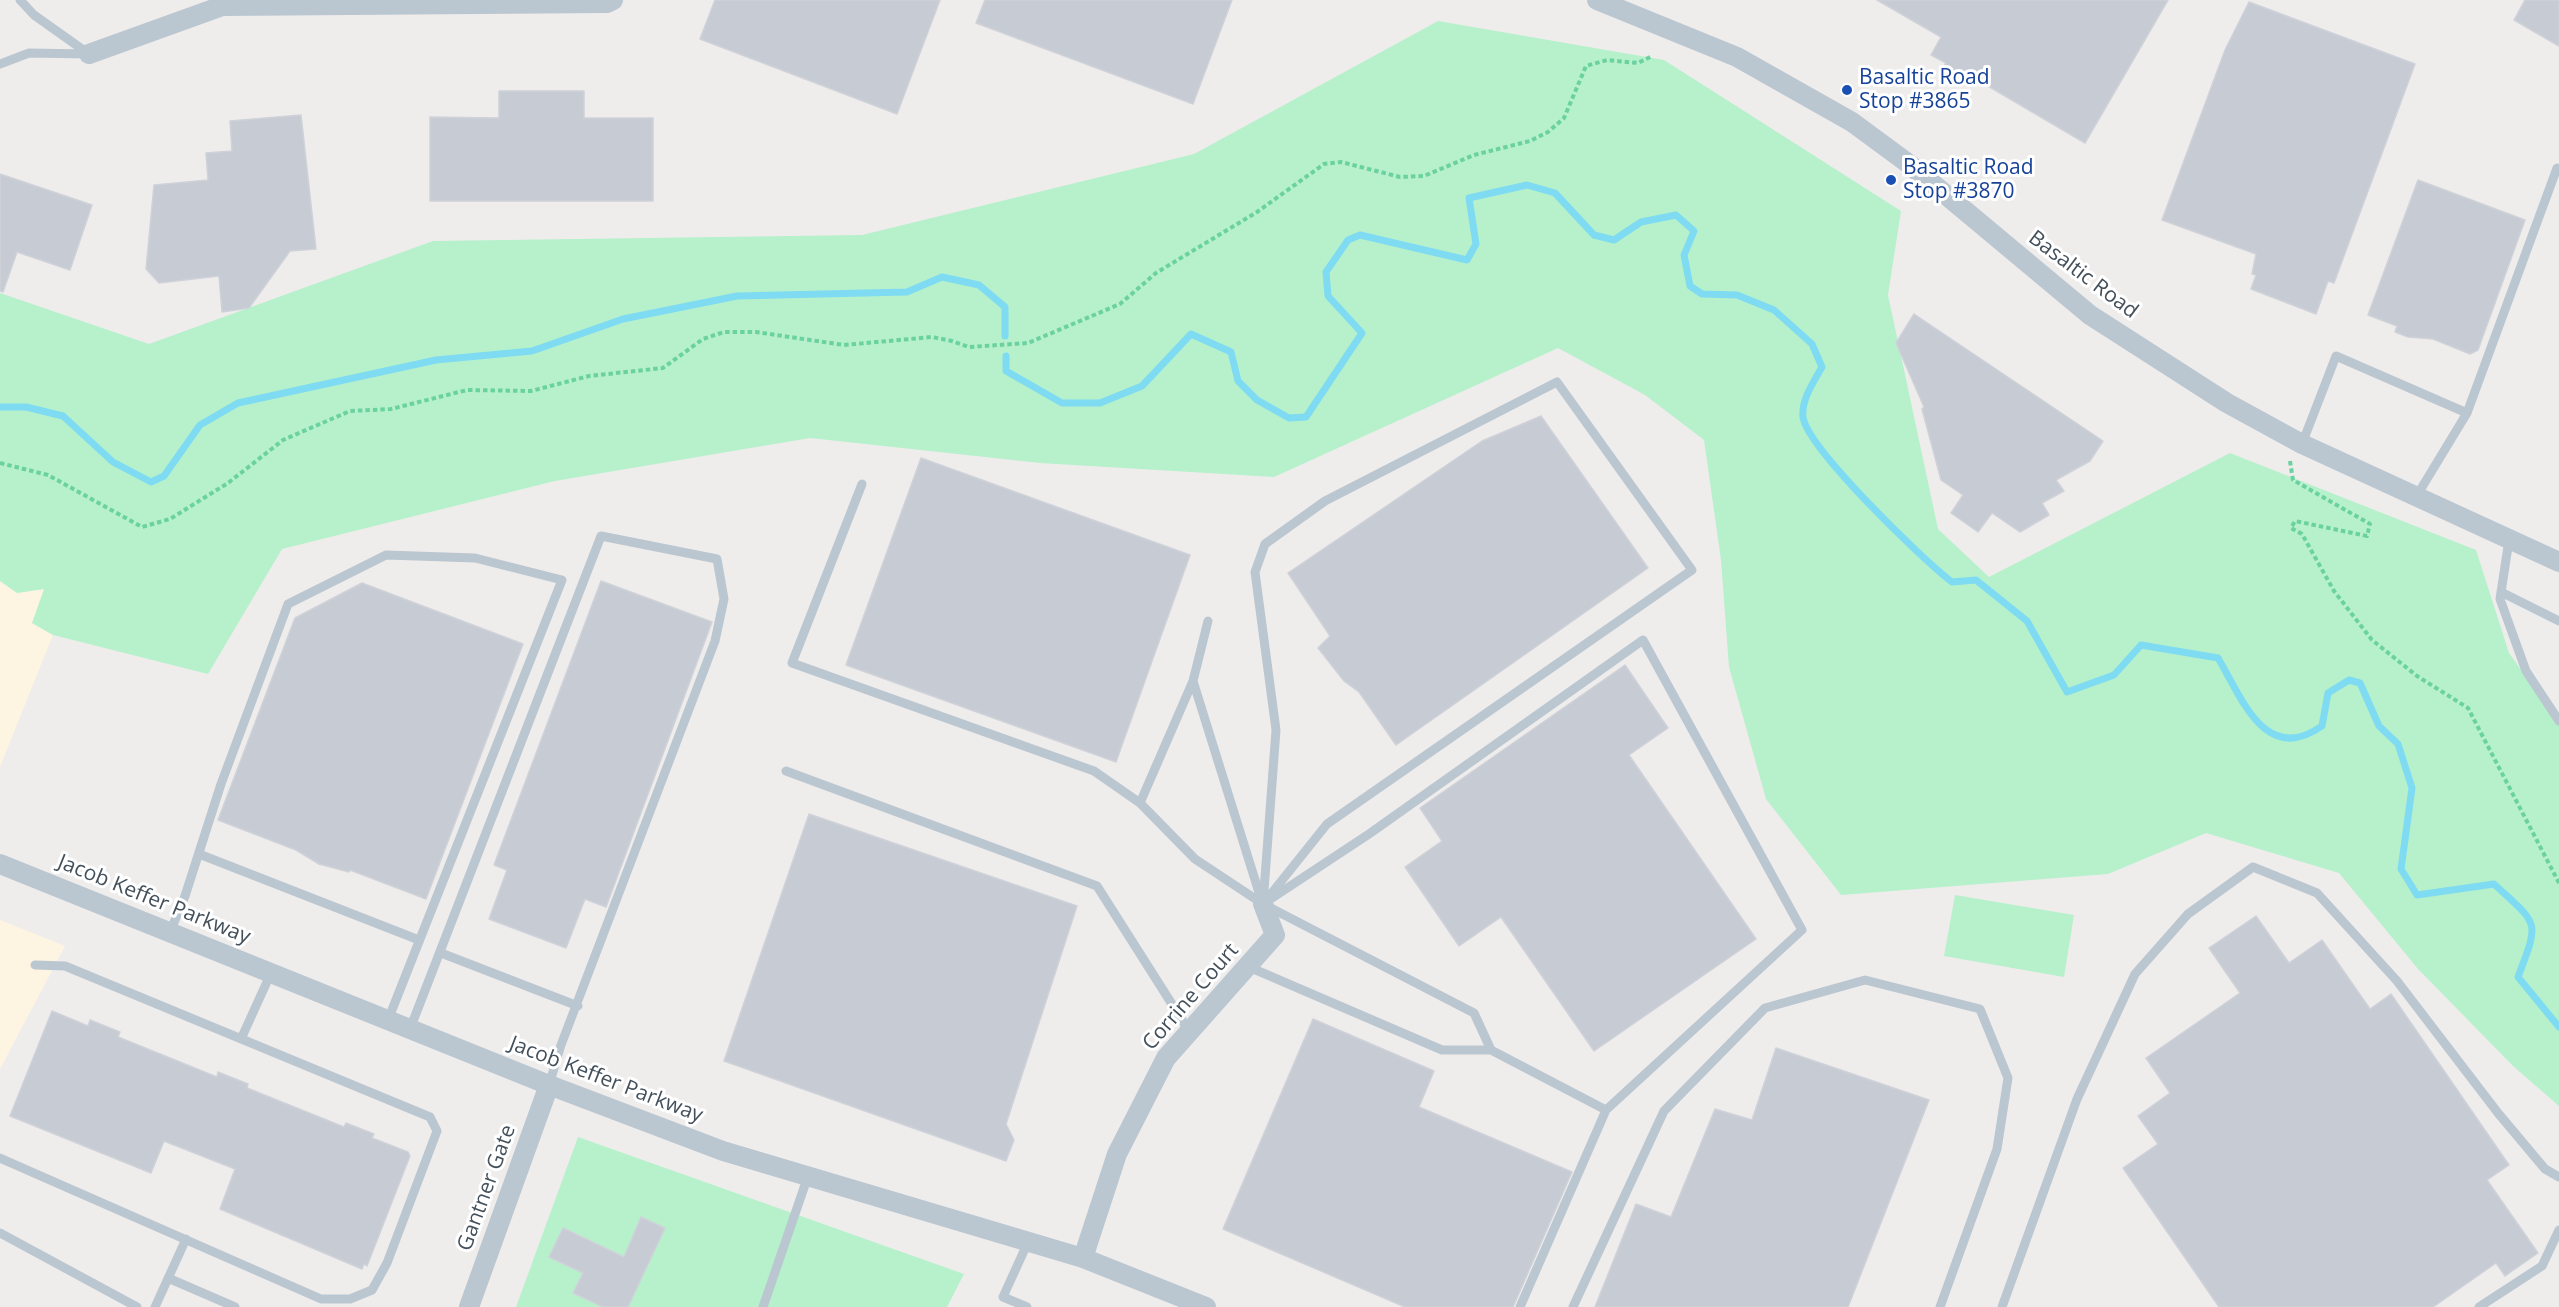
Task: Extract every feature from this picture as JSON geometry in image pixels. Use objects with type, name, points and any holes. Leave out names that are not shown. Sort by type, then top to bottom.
[{"type":"street","points":[[89,54],[222,6],[608,3],[613,0]]},
{"type":"street","name":"Basaltic Road","points":[[1597,0],[1737,57],[1852,122],[1909,164],[2090,315],[2228,403],[2302,444],[2559,562]]},
{"type":"street","name":"Jacob Keffer Parkway","points":[[0,864],[549,1085],[723,1151],[1083,1258],[1206,1307]]},
{"type":"street","name":"Corrine Court","points":[[1083,1258],[1117,1154],[1166,1058],[1275,935],[1263,904]]},
{"type":"street","name":"Gantner Gate","points":[[469,1307],[549,1085]]},
{"type":"lane","points":[[20,0],[34,15],[89,54]]},
{"type":"lane","points":[[0,64],[29,53],[89,54]]},
{"type":"lane","points":[[2416,497],[2467,413],[2557,168]]},
{"type":"lane","points":[[2302,444],[2336,356],[2467,413]]},
{"type":"lane","points":[[1557,382],[1692,570],[1327,824],[1263,904],[1276,730],[1255,572],[1265,544],[1324,501],[1557,382]]},
{"type":"lane","points":[[861,484],[792,663],[1094,771],[1140,804],[1195,859],[1263,904],[1474,1013],[1491,1050]]},
{"type":"lane","points":[[410,1029],[601,536],[717,559],[724,599],[715,641],[561,1046],[549,1085]]},
{"type":"lane","points":[[2509,540],[2500,598],[2526,671],[2559,722]]},
{"type":"lane","points":[[170,932],[199,854],[221,784],[288,604],[386,555],[475,558],[562,580],[388,1020]]},
{"type":"lane","points":[[2501,592],[2559,621]]},
{"type":"lane","points":[[1140,804],[1193,681],[1208,621]]},
{"type":"lane","points":[[1263,904],[1369,834],[1643,640],[1802,930],[1606,1110],[1520,1307]]},
{"type":"lane","points":[[1193,681],[1263,904]]},
{"type":"lane","points":[[786,771],[1097,886],[1189,1030]]},
{"type":"lane","points":[[199,854],[419,940]]},
{"type":"lane","points":[[2002,1307],[2077,1099],[2135,974],[2188,914],[2253,867],[2317,893],[2397,981],[2544,1169],[2559,1177]]},
{"type":"lane","points":[[441,953],[578,1006]]},
{"type":"lane","points":[[0,1158],[321,1299],[350,1299],[372,1290],[387,1263],[437,1131],[430,1117],[65,966],[35,965]]},
{"type":"lane","points":[[1249,966],[1442,1050],[1491,1050],[1606,1110]]},
{"type":"lane","points":[[241,1039],[271,973]]},
{"type":"lane","points":[[1573,1307],[1664,1111],[1765,1008],[1865,980],[1980,1009],[2008,1078],[1997,1149],[1940,1307]]},
{"type":"lane","points":[[763,1307],[808,1176]]},
{"type":"lane","points":[[2479,1307],[2542,1266],[2559,1230]]},
{"type":"lane","points":[[0,1233],[137,1307]]},
{"type":"lane","points":[[155,1307],[186,1239]]},
{"type":"lane","points":[[998,1307],[1028,1242]]},
{"type":"lane","points":[[168,1278],[235,1307]]},
{"type":"lane","points":[[1003,1297],[1027,1307]]},
{"type":"path","points":[[0,462],[48,475],[142,527],[170,519],[228,483],[283,440],[350,411],[391,409],[467,390],[531,391],[589,376],[663,368],[703,339],[724,332],[756,332],[844,345],[932,337],[952,340],[969,347],[1028,343],[1120,304],[1156,273],[1257,212],[1324,164],[1341,162],[1400,177],[1424,176],[1474,155],[1530,141],[1548,132],[1564,118],[1586,66],[1607,60],[1638,63],[1652,56]]},
{"type":"path","points":[[2290,459],[2293,480],[2370,524],[2367,536],[2295,521],[2291,528],[2302,534],[2334,591],[2372,640],[2417,676],[2468,708],[2559,883]]},
{"type":"shaded area","points":[[0,581],[17,593],[45,589],[32,623],[53,635],[0,767]]},
{"type":"shaded area","points":[[0,920],[65,946],[0,1069]]},
{"type":"green space","points":[[1438,21],[1664,60],[1901,211],[1888,295],[1938,529],[1989,577],[2230,453],[2476,550],[2509,653],[2559,723],[2559,1106],[2513,1066],[2418,969],[2339,873],[2206,833],[2108,874],[1841,895],[1766,799],[1729,667],[1721,560],[1704,440],[1645,395],[1558,348],[1274,477],[1040,463],[810,438],[555,481],[282,549],[208,674],[53,635],[32,623],[44,589],[17,593],[0,581],[0,293],[149,344],[433,241],[862,235],[1194,154]]},
{"type":"green space","points":[[1955,895],[2074,915],[2064,977],[1944,956]]},
{"type":"green space","points":[[578,1137],[964,1274],[947,1307],[516,1307]]},
{"type":"building","points":[[715,0],[940,0],[897,114],[700,39]]},
{"type":"building","points":[[985,0],[1232,0],[1193,104],[976,23]]},
{"type":"building","points":[[1877,0],[2168,0],[2085,143],[1976,79],[1974,82],[1944,66],[1946,63],[1931,55],[1941,37]]},
{"type":"building","points":[[2525,0],[2559,0],[2559,46],[2514,20]]},
{"type":"building","points":[[2249,2],[2415,64],[2334,283],[2328,281],[2316,314],[2251,289],[2256,275],[2252,274],[2256,254],[2162,220],[2225,50]]},
{"type":"building","points":[[499,91],[584,91],[584,118],[653,118],[653,201],[430,201],[430,117],[499,118]]},
{"type":"building","points":[[301,115],[316,249],[290,251],[249,308],[222,312],[219,276],[159,283],[146,269],[154,185],[208,180],[206,153],[232,151],[230,121]]},
{"type":"building","points":[[0,174],[92,205],[70,270],[17,252],[3,292],[0,291]]},
{"type":"building","points":[[2418,180],[2525,220],[2478,350],[2470,354],[2433,339],[2408,337],[2395,332],[2397,326],[2368,315]]},
{"type":"building","points":[[1914,314],[2103,441],[2090,461],[2056,480],[2064,491],[2042,503],[2049,515],[2020,532],[1992,513],[1978,532],[1951,513],[1963,495],[1941,480],[1922,409],[1924,407],[1896,343]]},
{"type":"building","points":[[1541,416],[1648,568],[1396,745],[1359,692],[1344,681],[1318,648],[1330,636],[1288,573],[1482,441]]},
{"type":"building","points":[[921,458],[1190,555],[1116,762],[846,665]]},
{"type":"building","points":[[601,581],[712,622],[606,907],[585,899],[566,948],[489,919],[507,870],[494,865]]},
{"type":"building","points":[[362,583],[523,644],[426,899],[350,870],[349,872],[319,864],[296,850],[218,820],[295,618]]},
{"type":"building","points":[[1625,665],[1668,728],[1629,755],[1756,939],[1594,1051],[1501,917],[1459,946],[1405,867],[1442,841],[1420,808]]},
{"type":"building","points":[[809,814],[1077,906],[1006,1124],[1014,1140],[1006,1161],[724,1061]]},
{"type":"building","points":[[2256,916],[2289,963],[2322,940],[2370,1009],[2391,994],[2509,1165],[2487,1180],[2538,1253],[2505,1276],[2496,1263],[2433,1307],[2219,1307],[2123,1168],[2158,1144],[2138,1116],[2170,1093],[2146,1058],[2240,993],[2209,948]]},
{"type":"building","points":[[52,1011],[88,1026],[90,1020],[120,1032],[118,1037],[217,1077],[218,1072],[248,1084],[247,1088],[344,1127],[346,1123],[374,1134],[372,1138],[408,1152],[410,1156],[367,1266],[364,1264],[362,1269],[220,1209],[235,1169],[164,1141],[151,1173],[10,1116]]},
{"type":"building","points":[[1313,1019],[1434,1071],[1419,1107],[1572,1172],[1513,1307],[1405,1307],[1223,1229]]},
{"type":"building","points":[[1776,1048],[1929,1100],[1848,1307],[1595,1307],[1636,1204],[1671,1217],[1715,1109],[1752,1120]]},
{"type":"building","points":[[641,1217],[665,1228],[628,1307],[603,1307],[573,1293],[583,1273],[549,1257],[563,1228],[624,1257]]},
{"type":"waterway","points":[[1006,356],[1006,371],[1062,403],[1100,403],[1142,386],[1191,334],[1231,352],[1238,381],[1257,400],[1289,418],[1306,417],[1362,333],[1328,296],[1326,272],[1348,240],[1360,235],[1467,260],[1476,244],[1469,198],[1527,185],[1555,193],[1594,235],[1614,240],[1641,222],[1676,215],[1694,231],[1684,255],[1690,286],[1702,294],[1737,295],[1774,310],[1812,344],[1822,367],[1806,397],[1803,417],[1809,432],[1824,453],[1868,503],[1917,552],[1952,582],[1976,580],[2027,621],[2067,692],[2114,675],[2141,645],[2218,658],[2246,708],[2270,733],[2285,738],[2302,736],[2322,726],[2328,693],[2349,680],[2360,683],[2379,726],[2398,744],[2412,788],[2401,869],[2417,895],[2494,884],[2520,908],[2531,924],[2532,933],[2518,977],[2559,1027]]},
{"type":"waterway","points":[[0,407],[26,407],[63,416],[113,462],[151,482],[164,476],[200,425],[238,403],[436,360],[532,351],[623,319],[737,296],[907,292],[942,277],[979,285],[1005,307],[1005,336]]},
{"type":"place","name":"Basaltic Road Stop #3865","points":[[1847,90]]},
{"type":"place","name":"Basaltic Road Stop #3870","points":[[1891,180]]}]
